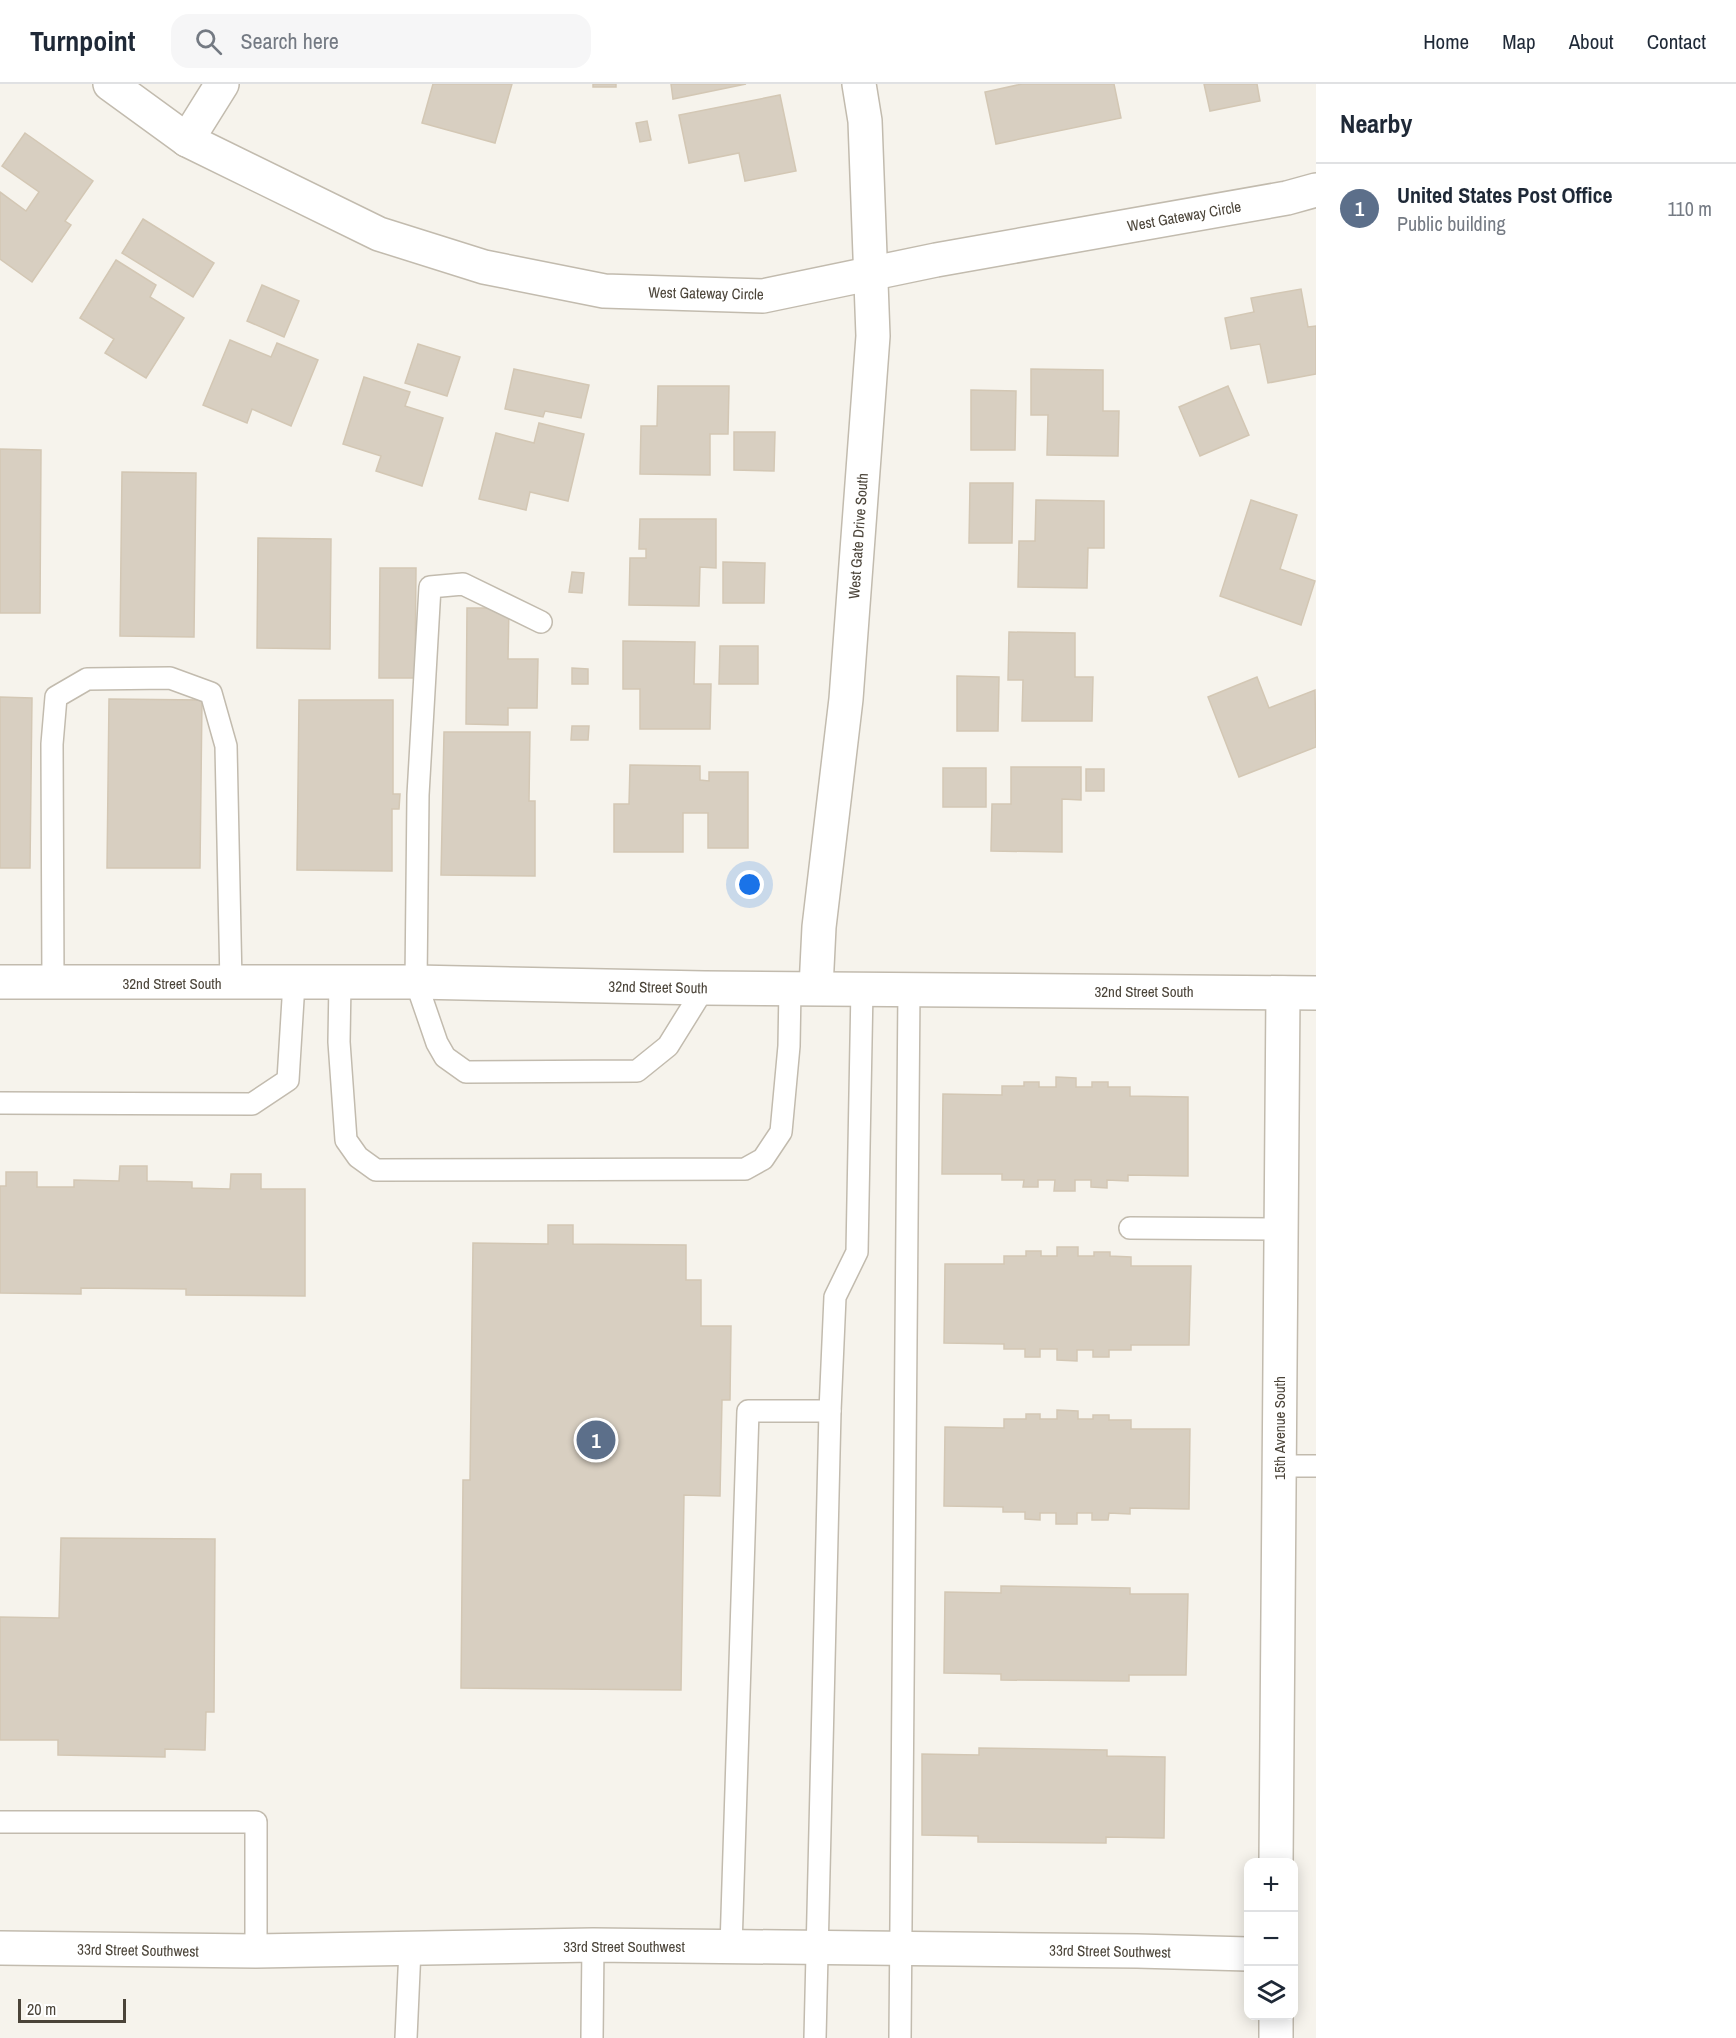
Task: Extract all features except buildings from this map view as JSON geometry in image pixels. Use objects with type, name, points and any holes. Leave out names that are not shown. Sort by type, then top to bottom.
[{"type":"street","name":"West Gateway Circle","points":[[110,84],[187,140],[379,234],[484,267],[604,291],[763,296],[871,273],[1287,198],[1316,190]]},
{"type":"street","points":[[187,140],[222,84]]},
{"type":"street","name":"West Gate Drive South","points":[[803,988],[819,927],[847,687],[873,336],[865,121],[859,84]]},
{"type":"street","name":"32nd Street South","points":[[0,982],[416,982],[704,988],[1316,993]]},
{"type":"street","name":"15th Avenue South","points":[[1276,1858],[1283,993]]},
{"type":"street","name":"33rd Street Southwest","points":[[0,1948],[256,1951],[593,1945],[1244,1954]]},
{"type":"street","points":[[1276,2020],[1276,2038]]},
{"type":"lane","points":[[542,622],[463,584],[430,587],[418,795],[416,982],[437,1043],[445,1057],[466,1072],[637,1071],[668,1046],[704,988]]},
{"type":"lane","points":[[53,982],[52,744],[56,697],[87,679],[170,678],[211,693],[226,746],[231,983]]},
{"type":"lane","points":[[340,982],[339,1042],[346,1140],[358,1157],[376,1170],[745,1169],[763,1158],[781,1132],[789,1046],[803,988]]},
{"type":"lane","points":[[0,1103],[252,1104],[288,1080],[294,983]]},
{"type":"lane","points":[[815,2038],[830,1411],[835,1297],[857,1251],[862,989]]},
{"type":"lane","points":[[900,2038],[909,990]]},
{"type":"lane","points":[[1130,1228],[1281,1229]]},
{"type":"lane","points":[[731,1947],[748,1412],[830,1411]]},
{"type":"lane","points":[[1279,1466],[1316,1466]]},
{"type":"lane","points":[[0,1822],[256,1822],[256,1951]]},
{"type":"lane","points":[[592,2038],[593,1945]]},
{"type":"lane","points":[[406,2038],[410,1949]]},
{"type":"place","name":"United States Post Office","points":[[596,1440]]}]
